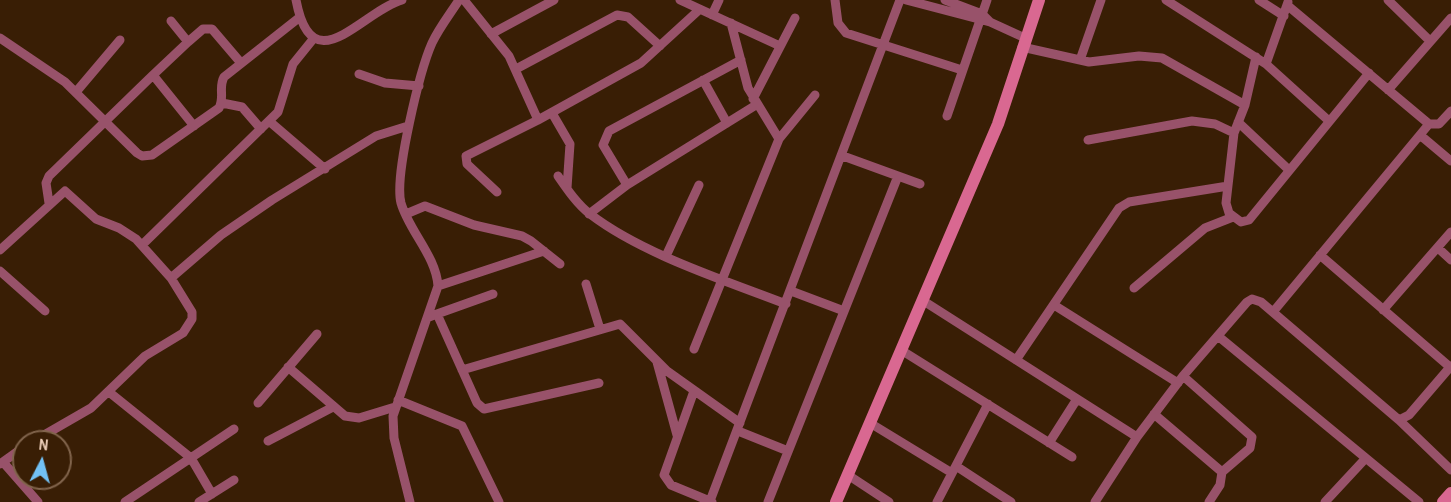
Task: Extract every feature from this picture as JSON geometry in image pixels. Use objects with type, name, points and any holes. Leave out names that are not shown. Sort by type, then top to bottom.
[{"type":"street","points":[[296,0],[307,32],[314,38],[329,40],[343,37],[385,7],[402,0]]},
{"type":"street","points":[[410,502],[392,426],[397,404],[433,315],[438,286],[435,273],[406,214],[400,194],[408,126],[419,86],[433,41],[459,0]]},
{"type":"street","points":[[464,0],[516,69],[538,120]]},
{"type":"street","points":[[491,34],[554,0]]},
{"type":"street","points":[[680,0],[780,46]]},
{"type":"street","points":[[712,15],[718,0]]},
{"type":"street","points":[[835,0],[838,23],[842,29],[962,70]]},
{"type":"street","points":[[694,391],[665,468],[666,480],[671,485],[711,502],[885,45],[900,0]]},
{"type":"street","points":[[906,0],[980,17]]},
{"type":"street","points":[[945,0],[1007,30],[1023,43],[1080,60],[1102,62],[1151,55],[1162,57],[1245,105]]},
{"type":"street","points":[[947,116],[987,0]]},
{"type":"street","points":[[836,502],[998,124],[1039,0]]},
{"type":"street","points":[[1080,60],[1101,0]]},
{"type":"street","points":[[1166,0],[1266,64],[1329,121]]},
{"type":"street","points":[[1259,0],[1284,16]]},
{"type":"street","points":[[1389,0],[1430,41]]},
{"type":"street","points":[[1266,64],[1288,3],[1429,124],[1439,124],[1451,111]]},
{"type":"street","points":[[497,192],[467,164],[466,156],[552,113],[630,70],[700,9]]},
{"type":"street","points":[[516,69],[617,15],[628,17],[660,45]]},
{"type":"street","points":[[0,38],[76,92],[137,153],[147,157],[219,108],[222,103],[221,83],[241,63],[300,17]]},
{"type":"street","points":[[589,214],[627,185],[727,123],[755,102],[795,18]]},
{"type":"street","points":[[1388,90],[1451,18]]},
{"type":"street","points":[[171,21],[188,42]]},
{"type":"street","points":[[731,23],[755,102],[779,139]]},
{"type":"street","points":[[1442,28],[1451,36]]},
{"type":"street","points":[[49,203],[46,183],[49,176],[203,29],[213,29],[241,63]]},
{"type":"street","points":[[142,245],[269,121],[282,105],[293,64],[314,38]]},
{"type":"street","points":[[76,92],[120,40]]},
{"type":"street","points":[[1256,57],[1245,105],[1234,133],[1228,186],[1227,209],[1241,222],[1249,220],[1369,73]]},
{"type":"street","points":[[627,185],[603,145],[605,135],[741,60]]},
{"type":"street","points":[[358,74],[385,83],[419,86]]},
{"type":"street","points":[[153,75],[194,126]]},
{"type":"street","points":[[703,80],[727,123]]},
{"type":"street","points":[[694,349],[779,139],[815,95]]},
{"type":"street","points":[[222,103],[242,107],[261,129]]},
{"type":"street","points":[[552,113],[570,144],[567,188]]},
{"type":"street","points":[[269,121],[325,169]]},
{"type":"street","points":[[1088,140],[1192,121],[1215,124],[1234,133]]},
{"type":"street","points":[[1238,122],[1288,170]]},
{"type":"street","points":[[1273,312],[1429,124]]},
{"type":"street","points":[[171,278],[249,215],[376,136],[408,126]]},
{"type":"street","points":[[1420,135],[1451,161]]},
{"type":"street","points":[[843,156],[920,184]]},
{"type":"street","points":[[558,176],[589,214],[666,256],[786,304]]},
{"type":"street","points":[[768,502],[898,176]]},
{"type":"street","points":[[666,256],[699,185]]},
{"type":"street","points":[[1016,360],[1124,205],[1228,186]]},
{"type":"street","points":[[0,250],[62,192],[70,192],[90,215],[128,233],[142,245],[171,278],[192,312],[189,326],[183,333],[145,356],[91,408],[53,430]]},
{"type":"street","points":[[406,214],[420,207],[430,208],[474,225],[522,236],[560,264]]},
{"type":"street","points":[[1134,288],[1205,228],[1233,217]]},
{"type":"street","points":[[1383,310],[1451,232]]},
{"type":"street","points":[[1438,248],[1451,260]]},
{"type":"street","points":[[438,286],[544,251]]},
{"type":"street","points":[[1320,255],[1450,367],[1409,415],[1399,420]]},
{"type":"street","points":[[0,271],[45,311]]},
{"type":"street","points":[[586,284],[600,329]]},
{"type":"street","points":[[791,291],[844,311]]},
{"type":"street","points":[[433,315],[493,294]]},
{"type":"street","points":[[1095,502],[1137,437],[1181,379],[1246,302],[1252,299],[1261,302],[1399,420],[1451,470]]},
{"type":"street","points":[[922,300],[1137,437]]},
{"type":"street","points":[[1053,305],[1181,379],[1252,437],[1250,448],[1222,472],[1220,485],[1209,502]]},
{"type":"street","points":[[433,315],[477,403],[484,409],[599,383]]},
{"type":"street","points":[[462,370],[620,324],[657,362],[739,427],[788,452]]},
{"type":"street","points":[[258,403],[317,334]]},
{"type":"street","points":[[1218,336],[1419,502]]},
{"type":"street","points":[[901,350],[1072,456]]},
{"type":"street","points":[[657,362],[677,435]]},
{"type":"street","points":[[288,368],[333,407],[352,418],[397,404],[462,426],[499,502]]},
{"type":"street","points":[[109,392],[191,458],[212,494]]},
{"type":"street","points":[[1049,443],[1077,399]]},
{"type":"street","points":[[937,502],[988,404]]},
{"type":"street","points":[[268,441],[333,407]]},
{"type":"street","points":[[1154,414],[1222,472]]},
{"type":"street","points":[[870,423],[1011,502]]},
{"type":"street","points":[[125,502],[234,429]]},
{"type":"street","points":[[1325,502],[1365,459]]},
{"type":"street","points":[[1,463],[38,502]]},
{"type":"street","points":[[848,475],[889,502]]},
{"type":"street","points":[[199,502],[234,480]]},
{"type":"street","points":[[1443,502],[1451,494]]}]
